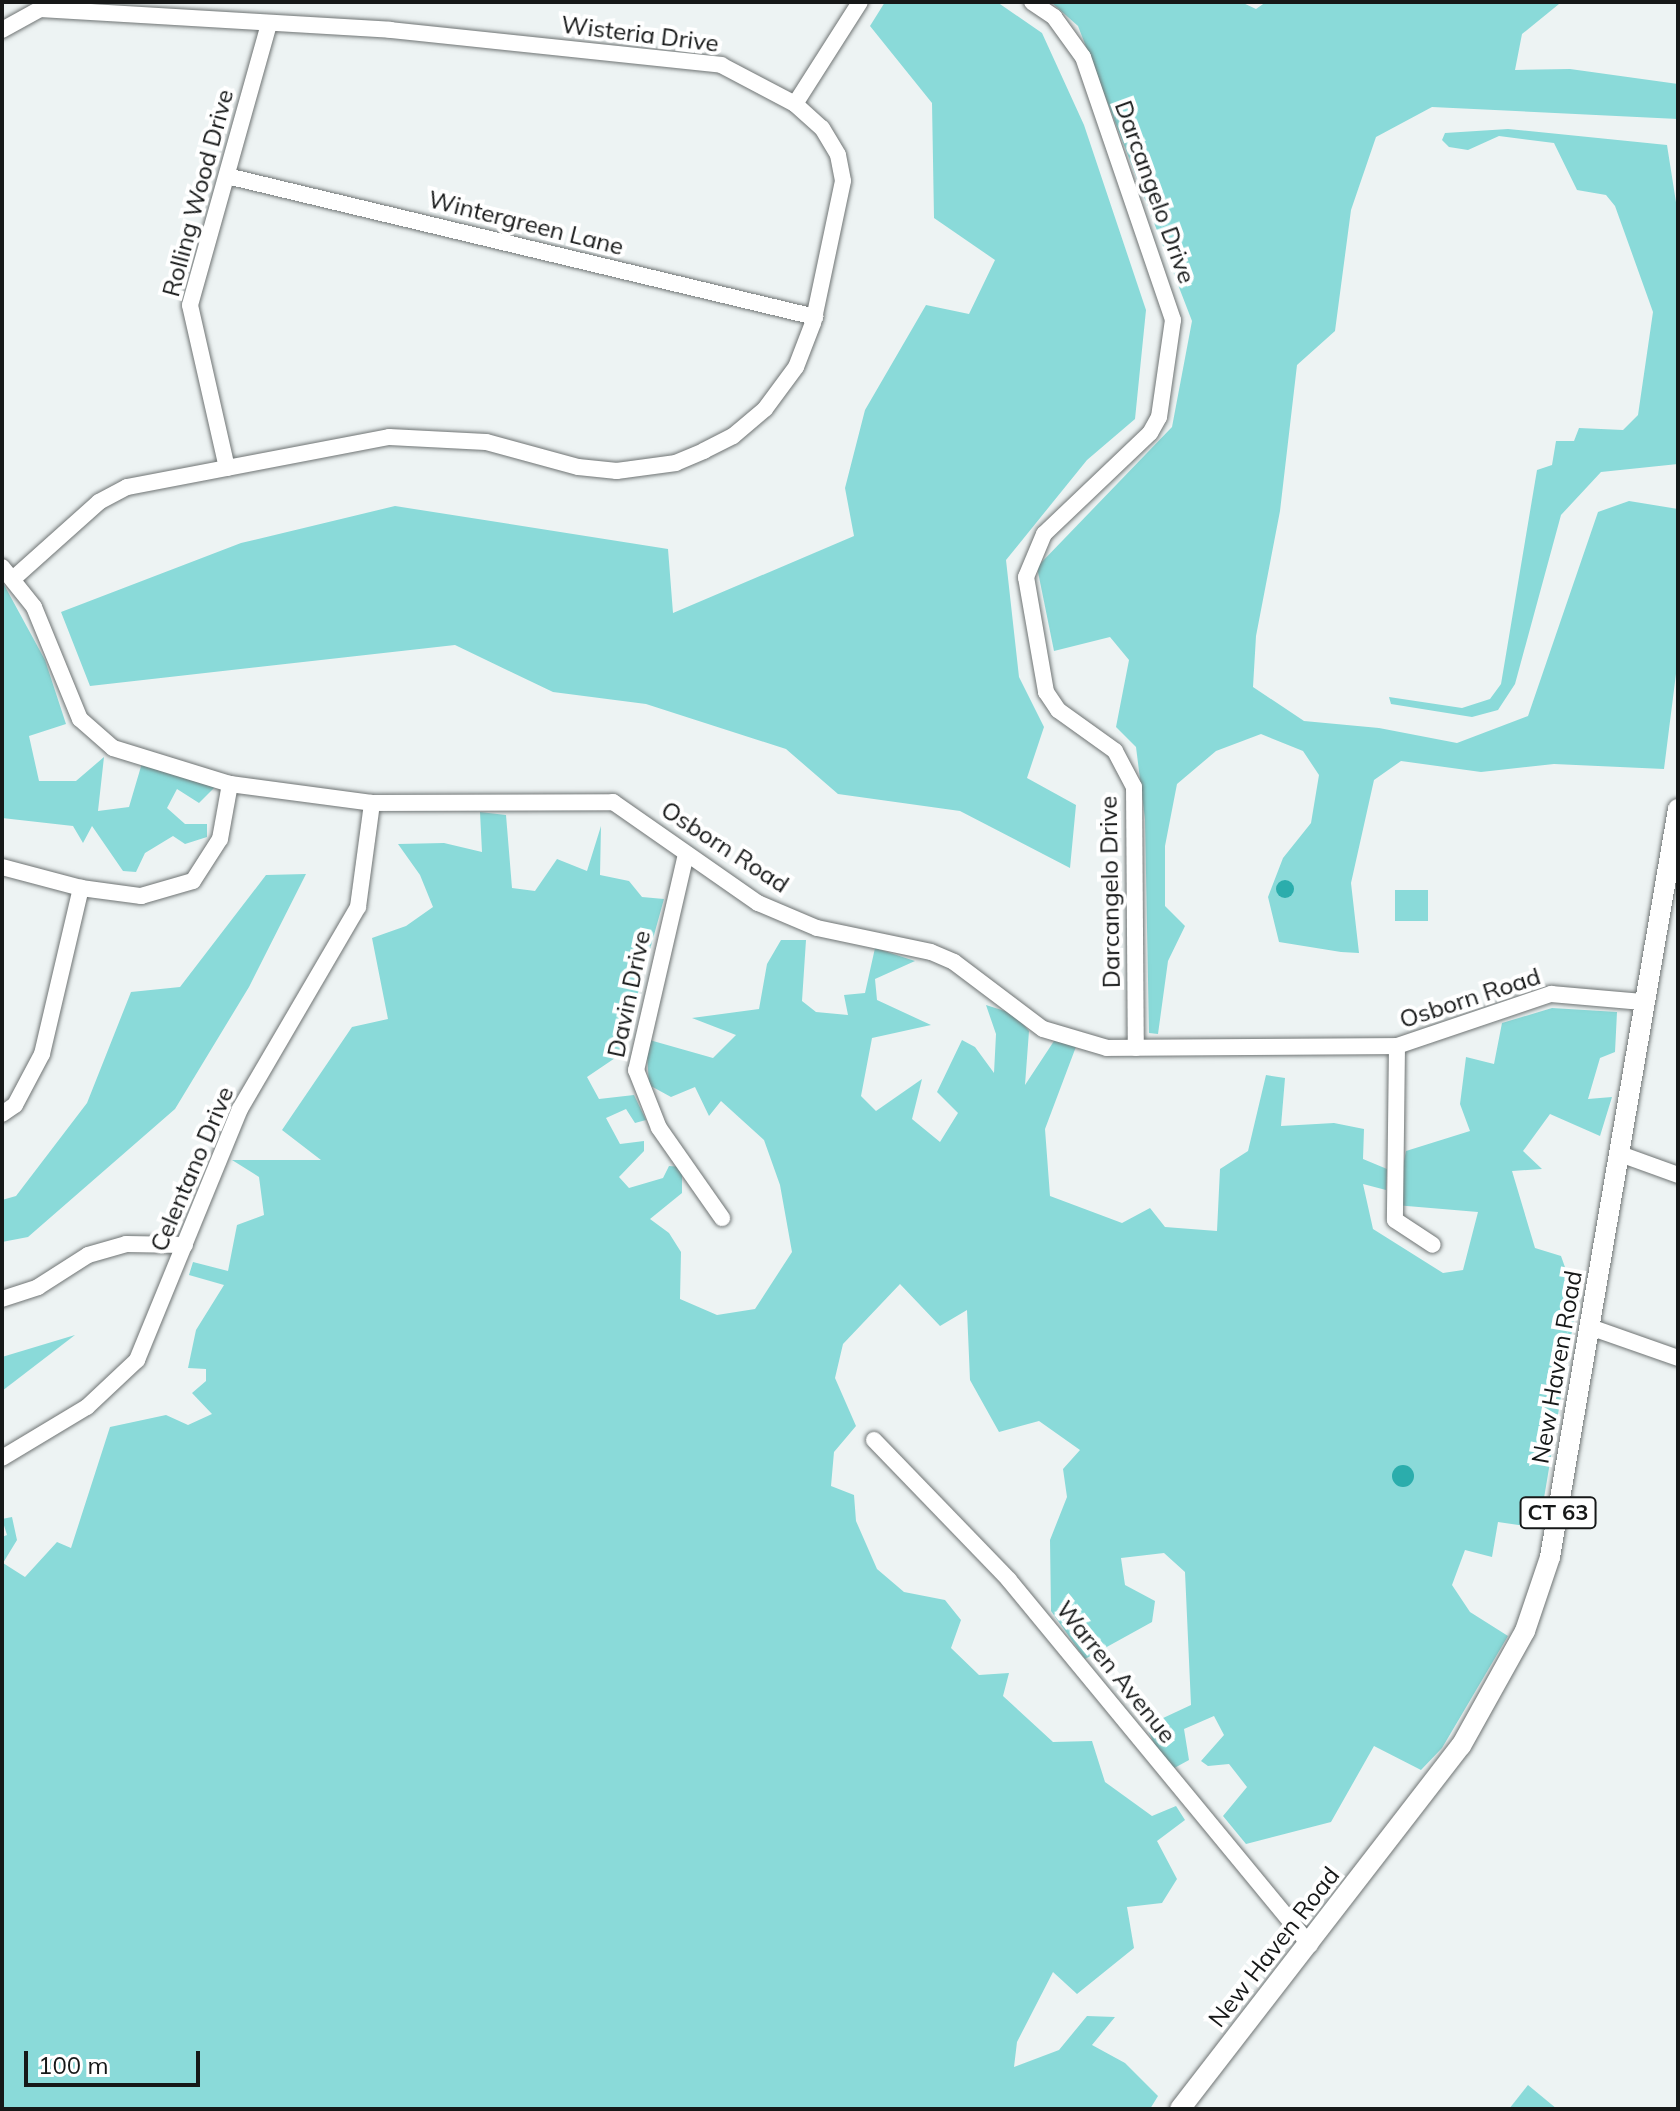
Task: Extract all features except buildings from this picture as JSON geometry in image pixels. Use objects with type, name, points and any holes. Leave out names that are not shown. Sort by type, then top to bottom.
[{"type":"main road","name":"New Haven Road","points":[[1180,2109],[1310,1945],[1461,1746],[1525,1631],[1550,1557],[1620,1154],[1643,1002],[1676,837],[1678,809]]},
{"type":"street","points":[[795,104],[860,2]]},
{"type":"street","name":"Darcangelo Drive","points":[[1032,2],[1054,17],[1083,57],[1173,320],[1159,417],[1150,433],[1044,534],[1026,577],[1046,692],[1058,710],[1115,751],[1134,787],[1136,1048]]},
{"type":"street","name":"Wisteria Drive","points":[[2,30],[40,9],[390,30],[721,65],[795,104],[822,128],[838,155],[843,181],[815,317],[796,367],[765,409],[733,436],[676,463],[617,471],[578,467],[486,442],[389,437],[127,487],[99,502],[8,572]]},
{"type":"street","name":"Rolling Wood Drive","points":[[227,468],[190,305],[269,24]]},
{"type":"street","name":"Wintergreen Lane","points":[[227,176],[815,317]]},
{"type":"street","name":"Osborn Road","points":[[8,572],[34,607],[80,719],[94,736],[113,748],[230,784],[372,803],[613,802],[758,903],[817,928],[931,952],[954,962],[1043,1029],[1107,1048],[1397,1046],[1551,994],[1643,1002]]},
{"type":"street","points":[[2,867],[81,888],[141,896],[193,881],[220,839],[230,784]]},
{"type":"street","name":"Celentano Drive","points":[[2,1458],[87,1407],[137,1360],[240,1109],[358,907],[372,803]]},
{"type":"street","name":"Davin Drive","points":[[686,854],[642,1028],[636,1070],[659,1128],[722,1218]]},
{"type":"street","points":[[2,1114],[15,1105],[42,1054],[81,888]]},
{"type":"street","points":[[1397,1046],[1395,1220],[1433,1245]]},
{"type":"street","points":[[1620,1154],[1678,1175]]},
{"type":"street","points":[[2,1299],[38,1287],[88,1255],[126,1244],[185,1245]]},
{"type":"street","points":[[1590,1327],[1678,1358]]},
{"type":"street","name":"Warren Avenue","points":[[874,1440],[1009,1580],[1310,1945]]},
{"type":"shaded area","points":[[885,2],[997,2],[1042,33],[1084,125],[1146,310],[1135,419],[1087,460],[1006,560],[1019,677],[1044,727],[1027,778],[1076,805],[1070,868],[960,811],[838,794],[786,749],[646,704],[553,692],[455,645],[90,686],[61,612],[241,543],[395,506],[668,549],[673,613],[854,536],[845,488],[865,410],[926,305],[969,314],[995,260],[934,218],[932,103],[870,26]]},
{"type":"shaded area","points":[[1051,2],[1241,2],[1256,9],[1266,2],[1575,2],[1559,4],[1522,34],[1515,70],[1570,69],[1678,84],[1678,119],[1432,107],[1376,137],[1351,210],[1335,331],[1297,365],[1280,511],[1256,636],[1253,687],[1304,721],[1379,728],[1457,743],[1528,716],[1598,512],[1629,501],[1678,509],[1678,658],[1664,769],[1554,764],[1481,772],[1401,761],[1374,780],[1351,883],[1359,953],[1279,942],[1268,897],[1283,858],[1311,823],[1319,775],[1303,751],[1261,734],[1216,751],[1177,784],[1165,846],[1165,906],[1185,926],[1168,961],[1158,1034],[1149,1033],[1145,819],[1136,747],[1116,727],[1129,660],[1110,637],[1054,651],[1037,567],[1172,427],[1192,321],[1078,26]]},
{"type":"shaded area","points":[[1508,129],[1667,145],[1678,215],[1678,464],[1601,472],[1561,515],[1515,684],[1498,710],[1472,717],[1391,704],[1389,697],[1462,708],[1490,699],[1501,684],[1537,470],[1552,465],[1556,441],[1574,441],[1579,428],[1623,430],[1638,415],[1653,312],[1615,206],[1606,195],[1577,190],[1554,143],[1499,136],[1468,150],[1449,147],[1442,140],[1445,133]]},
{"type":"shaded area","points":[[2,581],[45,660],[66,724],[29,736],[39,781],[76,781],[104,757],[98,811],[129,807],[142,763],[215,787],[199,803],[177,789],[167,808],[185,824],[207,824],[207,837],[185,844],[173,836],[145,853],[136,872],[123,871],[92,826],[83,843],[73,826],[2,818]]},
{"type":"shaded area","points":[[480,812],[506,815],[512,888],[535,891],[557,859],[587,871],[601,826],[600,875],[629,881],[642,897],[664,899],[621,1054],[587,1077],[599,1099],[634,1095],[646,1120],[635,1123],[626,1109],[606,1118],[620,1144],[644,1141],[644,1151],[619,1177],[629,1188],[663,1178],[669,1166],[682,1167],[682,1193],[650,1219],[669,1233],[681,1252],[680,1299],[717,1315],[755,1309],[792,1252],[780,1185],[764,1140],[721,1101],[709,1116],[695,1087],[671,1097],[649,1085],[646,1039],[713,1058],[736,1035],[692,1018],[759,1009],[767,964],[781,940],[806,940],[802,1001],[816,1012],[848,1015],[844,995],[865,993],[875,948],[915,961],[875,979],[877,1000],[931,1025],[872,1038],[861,1096],[876,1111],[922,1079],[912,1119],[940,1142],[958,1113],[937,1092],[962,1040],[975,1047],[994,1073],[996,1034],[986,1005],[1014,1014],[1029,1031],[1025,1085],[1054,1041],[1077,1044],[1045,1129],[1050,1196],[1122,1223],[1150,1208],[1165,1227],[1217,1231],[1220,1169],[1248,1151],[1266,1075],[1285,1078],[1281,1126],[1334,1123],[1364,1129],[1363,1159],[1387,1169],[1386,1190],[1363,1184],[1373,1229],[1443,1273],[1463,1270],[1478,1212],[1395,1205],[1406,1151],[1470,1131],[1460,1104],[1466,1057],[1494,1064],[1502,1023],[1552,1008],[1617,1012],[1615,1052],[1600,1058],[1588,1099],[1612,1097],[1600,1136],[1550,1114],[1523,1151],[1542,1169],[1512,1171],[1535,1248],[1561,1256],[1577,1301],[1539,1528],[1498,1522],[1492,1557],[1465,1550],[1452,1585],[1470,1612],[1508,1636],[1442,1748],[1421,1770],[1374,1746],[1331,1822],[1246,1844],[1223,1816],[1247,1787],[1229,1764],[1208,1766],[1201,1761],[1224,1735],[1214,1716],[1184,1729],[1189,1760],[1167,1772],[1146,1726],[1191,1705],[1185,1572],[1164,1553],[1121,1558],[1125,1585],[1155,1601],[1152,1622],[1085,1659],[1051,1611],[1050,1540],[1067,1497],[1063,1469],[1080,1450],[1039,1421],[999,1432],[970,1380],[967,1310],[940,1326],[900,1284],[843,1344],[835,1378],[856,1426],[834,1452],[831,1486],[854,1495],[856,1521],[877,1569],[904,1592],[945,1600],[961,1620],[951,1648],[979,1675],[1009,1673],[1003,1696],[1053,1742],[1092,1741],[1105,1782],[1152,1816],[1176,1806],[1185,1820],[1157,1841],[1177,1879],[1162,1903],[1127,1907],[1134,1948],[1077,1994],[1053,1972],[1017,2042],[1014,2067],[1059,2050],[1087,2016],[1115,2017],[1092,2045],[1125,2063],[1158,2096],[1150,2109],[2,2109],[2,1537],[7,1535],[2,1519],[12,1517],[17,1540],[3,1563],[25,1577],[57,1542],[71,1548],[110,1427],[166,1415],[188,1425],[212,1414],[192,1393],[206,1381],[206,1369],[188,1368],[196,1330],[224,1285],[189,1275],[193,1262],[228,1271],[237,1225],[264,1215],[259,1177],[232,1160],[321,1160],[282,1130],[352,1027],[388,1019],[372,938],[406,926],[433,907],[420,875],[398,844],[444,843],[482,852]]},
{"type":"shaded area","points":[[306,874],[249,987],[175,1109],[28,1237],[2,1242],[2,1200],[16,1196],[87,1103],[131,992],[180,987],[266,875]]},
{"type":"shaded area","points":[[1285,880],[1294,889],[1285,898],[1276,889]]},
{"type":"shaded area","points":[[1395,890],[1428,890],[1428,921],[1395,921]]},
{"type":"shaded area","points":[[75,1335],[2,1391],[2,1357]]},
{"type":"shaded area","points":[[1403,1465],[1411,1468],[1414,1476],[1411,1484],[1403,1487],[1395,1484],[1392,1476],[1395,1468]]},
{"type":"shaded area","points":[[1528,2085],[1557,2109],[1509,2109]]}]
